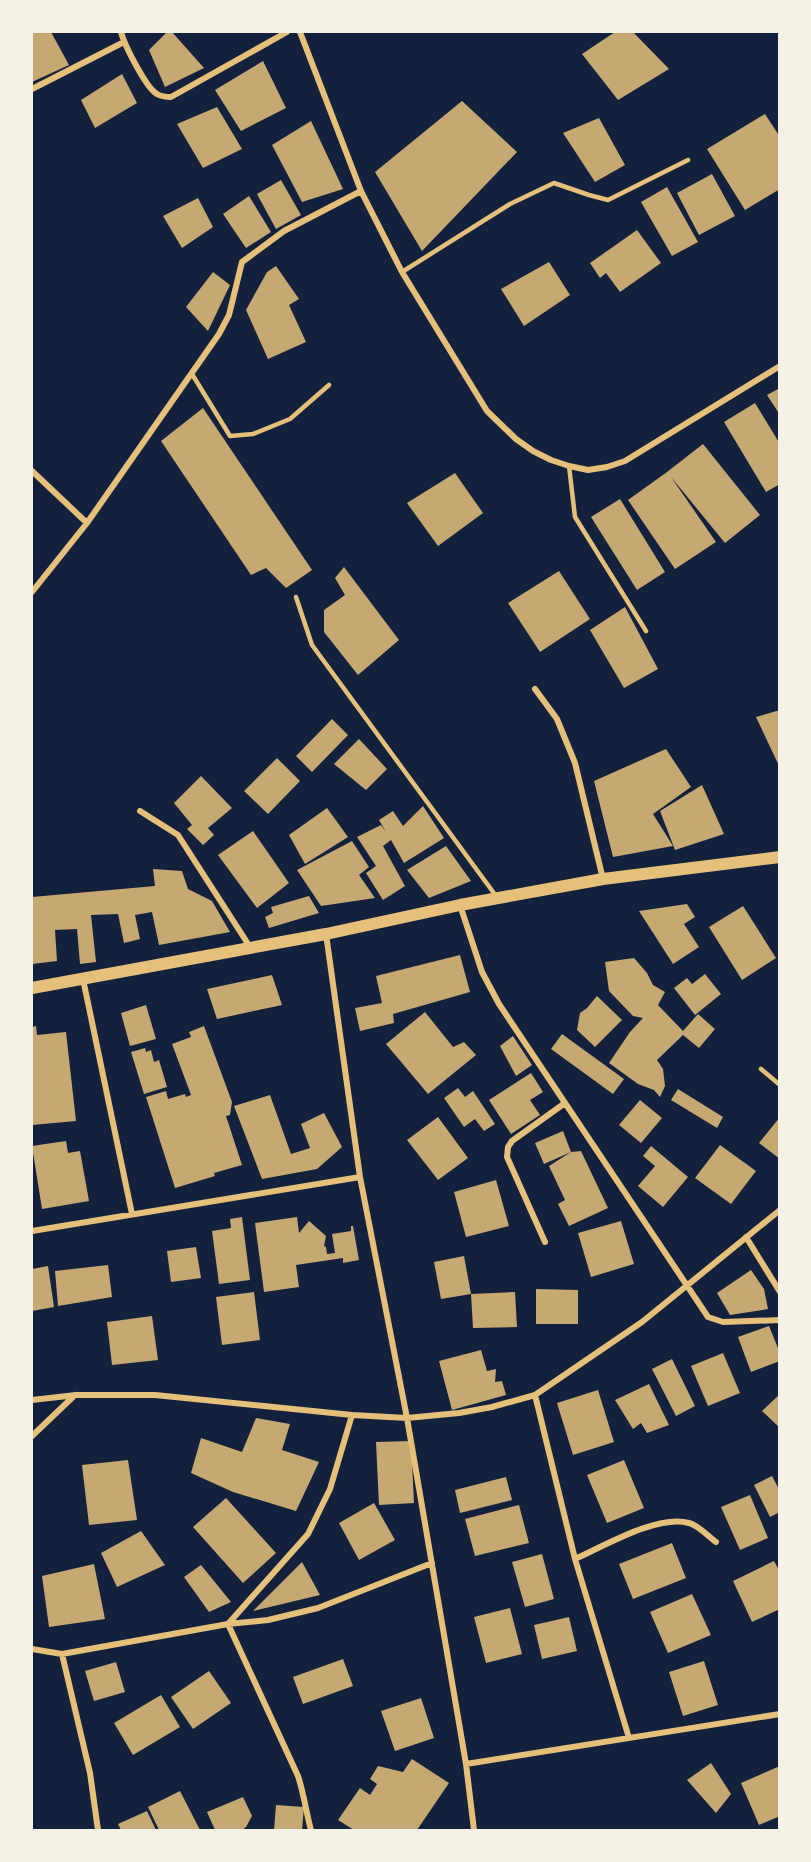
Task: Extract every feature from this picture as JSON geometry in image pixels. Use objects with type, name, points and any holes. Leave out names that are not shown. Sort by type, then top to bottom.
[{"type":"main road","points":[[32,988],[326,934],[460,905],[603,879],[780,857]]},
{"type":"street","points":[[121,32],[124,42],[152,90],[160,96],[171,97],[287,32]]},
{"type":"street","points":[[300,32],[361,191],[402,272],[487,411],[516,439],[533,451],[569,466],[588,470],[625,461],[780,366]]},
{"type":"street","points":[[32,88],[124,42]]},
{"type":"street","points":[[32,592],[87,523],[219,334],[228,315],[242,262],[284,231],[361,191]]},
{"type":"street","points":[[32,471],[87,523]]},
{"type":"street","points":[[535,689],[557,719],[575,763],[603,879]]},
{"type":"street","points":[[140,811],[178,835],[250,948]]},
{"type":"street","points":[[460,905],[482,972],[499,1004],[708,1317],[717,1321],[780,1320]]},
{"type":"street","points":[[326,934],[360,1177],[407,1418],[466,1764],[474,1830]]},
{"type":"street","points":[[83,979],[132,1215]]},
{"type":"street","points":[[545,1242],[507,1157],[508,1147],[512,1141],[565,1103]]},
{"type":"street","points":[[32,1231],[360,1177]]},
{"type":"street","points":[[32,1400],[76,1395],[154,1395],[352,1415],[407,1418],[492,1407],[535,1395],[642,1322],[780,1210]]},
{"type":"street","points":[[746,1237],[780,1292]]},
{"type":"street","points":[[32,1436],[76,1395]]},
{"type":"street","points":[[535,1395],[575,1559],[629,1738]]},
{"type":"street","points":[[228,1624],[309,1534],[330,1489],[352,1415]]},
{"type":"street","points":[[575,1559],[653,1524],[677,1521],[691,1523],[716,1542]]},
{"type":"street","points":[[32,1649],[62,1654],[228,1624],[268,1620],[318,1608],[432,1563]]},
{"type":"street","points":[[228,1624],[297,1776],[305,1799],[304,1807],[311,1830]]},
{"type":"street","points":[[62,1654],[90,1773],[98,1830]]},
{"type":"street","points":[[466,1764],[780,1714]]},
{"type":"lane","points":[[402,272],[510,204],[554,183],[608,200],[688,160]]},
{"type":"lane","points":[[192,374],[230,436],[253,434],[290,419],[329,385]]},
{"type":"lane","points":[[569,466],[575,517],[646,631]]},
{"type":"lane","points":[[296,597],[312,645],[498,898]]},
{"type":"lane","points":[[761,1069],[780,1085]]},
{"type":"building","points":[[32,32],[51,32],[69,65],[32,82]]},
{"type":"building","points":[[167,32],[172,32],[204,68],[165,87],[149,50]]},
{"type":"building","points":[[615,32],[633,32],[669,69],[618,100],[582,54]]},
{"type":"building","points":[[263,61],[286,108],[241,131],[215,90]]},
{"type":"building","points":[[122,74],[137,103],[95,128],[81,100]]},
{"type":"building","points":[[462,101],[517,152],[422,251],[375,172]]},
{"type":"building","points":[[217,107],[242,149],[203,168],[177,124]]},
{"type":"building","points":[[765,114],[780,137],[780,189],[745,210],[707,149]]},
{"type":"building","points":[[599,118],[625,165],[595,182],[563,133]]},
{"type":"building","points":[[311,121],[343,189],[302,202],[272,145]]},
{"type":"building","points":[[712,174],[735,216],[699,235],[677,193]]},
{"type":"building","points":[[281,180],[301,215],[276,229],[257,194]]},
{"type":"building","points":[[667,187],[698,242],[672,256],[641,202]]},
{"type":"building","points":[[249,196],[271,232],[246,248],[223,214]]},
{"type":"building","points":[[198,198],[213,227],[182,248],[163,216]]},
{"type":"building","points":[[637,230],[661,263],[620,292],[606,273],[600,278],[590,263]]},
{"type":"building","points":[[549,262],[570,295],[524,326],[501,289]]},
{"type":"building","points":[[276,266],[299,299],[289,305],[306,342],[268,359],[246,310],[267,272]]},
{"type":"building","points":[[213,272],[230,285],[208,331],[186,307]]},
{"type":"building","points":[[780,388],[780,415],[767,395]]},
{"type":"building","points":[[755,403],[780,444],[780,484],[766,492],[724,422]]},
{"type":"building","points":[[203,408],[312,570],[286,588],[266,568],[251,575],[161,441]]},
{"type":"building","points":[[703,444],[760,515],[725,543],[671,477],[716,542],[675,569],[628,500]]},
{"type":"building","points":[[455,473],[483,513],[438,546],[407,503]]},
{"type":"building","points":[[620,499],[665,572],[637,590],[591,517]]},
{"type":"building","points":[[344,567],[399,640],[358,675],[324,632],[324,610],[345,595],[335,578]]},
{"type":"building","points":[[559,571],[590,619],[540,652],[508,603]]},
{"type":"building","points":[[625,607],[658,669],[624,688],[590,630]]},
{"type":"building","points":[[780,710],[780,768],[756,717]]},
{"type":"building","points":[[332,719],[348,735],[312,772],[296,756]]},
{"type":"building","points":[[359,739],[387,769],[366,790],[334,764]]},
{"type":"building","points":[[666,749],[691,787],[653,814],[673,846],[613,857],[594,781]]},
{"type":"building","points":[[277,758],[300,781],[268,814],[244,791]]},
{"type":"building","points":[[201,776],[232,808],[208,828],[214,835],[203,845],[187,829],[192,825],[174,803]]},
{"type":"building","points":[[702,785],[724,834],[675,850],[660,811]]},
{"type":"building","points":[[423,806],[444,838],[404,863],[391,840],[383,846],[405,886],[383,900],[366,873],[376,866],[357,837],[381,825],[386,832],[379,820],[393,811],[403,826]]},
{"type":"building","points":[[327,808],[348,837],[305,864],[289,835]]},
{"type":"building","points":[[253,831],[289,883],[257,908],[218,855]]},
{"type":"building","points":[[352,841],[369,867],[359,875],[375,898],[321,906],[297,870]]},
{"type":"building","points":[[446,846],[471,881],[429,898],[407,870]]},
{"type":"building","points":[[153,869],[182,871],[188,889],[212,901],[230,932],[159,945],[152,912],[135,915],[140,939],[124,943],[118,914],[91,915],[96,962],[80,964],[77,929],[55,930],[57,961],[32,964],[32,897],[155,886]]},
{"type":"building","points":[[309,896],[319,913],[269,928],[265,917],[273,913],[271,907]]},
{"type":"building","points":[[687,904],[695,917],[684,924],[699,947],[673,964],[639,911]]},
{"type":"building","points":[[743,906],[776,958],[742,980],[709,927]]},
{"type":"building","points":[[460,955],[470,992],[393,1014],[394,1023],[360,1031],[355,1008],[382,1003],[376,976]]},
{"type":"building","points":[[634,958],[647,973],[653,985],[665,992],[658,1005],[683,1031],[698,1014],[715,1029],[699,1048],[683,1035],[657,1060],[663,1069],[665,1086],[660,1097],[654,1090],[638,1084],[609,1063],[630,1032],[643,1018],[633,1016],[609,991],[605,962]]},
{"type":"building","points":[[705,974],[721,994],[695,1015],[674,988],[687,978],[692,984]]},
{"type":"building","points":[[272,975],[282,1005],[217,1019],[207,989]]},
{"type":"building","points":[[597,996],[622,1020],[595,1047],[577,1030],[580,1013]]},
{"type":"building","points":[[146,1005],[156,1039],[130,1046],[121,1013]]},
{"type":"building","points":[[425,1012],[453,1047],[464,1042],[476,1055],[428,1094],[386,1044]]},
{"type":"building","points":[[36,1026],[37,1035],[66,1032],[76,1121],[32,1125],[32,1027]]},
{"type":"building","points":[[204,1026],[232,1102],[230,1115],[226,1116],[242,1165],[175,1188],[146,1097],[166,1091],[168,1099],[185,1094],[186,1097],[191,1095],[172,1044],[191,1037],[189,1032]]},
{"type":"building","points":[[562,1034],[624,1079],[613,1094],[551,1049]]},
{"type":"building","points":[[513,1036],[532,1065],[516,1076],[500,1046]]},
{"type":"building","points":[[145,1048],[146,1052],[151,1050],[154,1062],[159,1060],[167,1087],[144,1094],[131,1052]]},
{"type":"building","points":[[531,1073],[543,1092],[530,1100],[540,1115],[511,1134],[489,1100]]},
{"type":"building","points":[[458,1088],[465,1097],[473,1091],[495,1124],[484,1131],[475,1119],[464,1127],[444,1098]]},
{"type":"building","points":[[678,1089],[723,1117],[717,1128],[671,1100]]},
{"type":"building","points":[[270,1095],[291,1154],[310,1148],[301,1124],[324,1113],[342,1147],[317,1169],[262,1179],[234,1106]]},
{"type":"building","points":[[640,1100],[662,1118],[641,1143],[619,1125]]},
{"type":"building","points":[[438,1117],[468,1158],[438,1180],[407,1140]]},
{"type":"building","points":[[780,1117],[780,1159],[759,1143]]},
{"type":"building","points":[[563,1131],[571,1152],[544,1164],[535,1143]]},
{"type":"building","points":[[66,1141],[68,1153],[80,1151],[89,1201],[42,1209],[32,1146]]},
{"type":"building","points":[[720,1145],[756,1171],[731,1204],[695,1178]]},
{"type":"building","points":[[651,1146],[688,1177],[663,1207],[638,1186],[655,1166],[643,1156]]},
{"type":"building","points":[[581,1151],[608,1208],[569,1226],[558,1204],[565,1200],[549,1166],[571,1152]]},
{"type":"building","points":[[496,1180],[509,1226],[466,1237],[454,1192]]},
{"type":"building","points":[[242,1217],[250,1280],[219,1284],[212,1231],[231,1228],[230,1219]]},
{"type":"building","points":[[297,1217],[299,1233],[309,1221],[326,1236],[324,1246],[327,1254],[335,1253],[332,1234],[351,1231],[351,1226],[353,1226],[359,1260],[343,1263],[343,1258],[296,1265],[299,1287],[264,1292],[255,1223]]},
{"type":"building","points":[[621,1221],[634,1264],[591,1277],[578,1233]]},
{"type":"building","points":[[196,1247],[201,1278],[171,1282],[167,1251]]},
{"type":"building","points":[[464,1256],[471,1294],[441,1299],[434,1262]]},
{"type":"building","points":[[108,1265],[112,1297],[58,1306],[55,1271]]},
{"type":"building","points":[[48,1266],[54,1307],[32,1311],[32,1269]]},
{"type":"building","points":[[751,1270],[764,1289],[768,1309],[730,1315],[717,1293]]},
{"type":"building","points":[[536,1289],[578,1290],[578,1324],[536,1324]]},
{"type":"building","points":[[254,1292],[260,1340],[222,1345],[216,1297]]},
{"type":"building","points":[[515,1292],[517,1327],[473,1328],[471,1294]]},
{"type":"building","points":[[152,1316],[158,1360],[112,1365],[107,1322]]},
{"type":"building","points":[[769,1326],[780,1353],[780,1361],[751,1372],[738,1337]]},
{"type":"building","points":[[481,1350],[487,1371],[496,1369],[495,1382],[502,1381],[506,1395],[452,1410],[439,1361]]},
{"type":"building","points":[[723,1353],[740,1393],[708,1406],[691,1366]]},
{"type":"building","points":[[672,1359],[695,1406],[676,1416],[652,1369]]},
{"type":"building","points":[[649,1384],[669,1425],[647,1433],[641,1423],[633,1429],[615,1400]]},
{"type":"building","points":[[598,1390],[614,1442],[573,1455],[557,1403]]},
{"type":"building","points":[[780,1394],[780,1428],[762,1411]]},
{"type":"building","points":[[256,1418],[290,1424],[282,1450],[319,1462],[296,1511],[233,1492],[191,1473],[201,1438],[242,1452]]},
{"type":"building","points":[[411,1441],[414,1503],[379,1505],[376,1442]]},
{"type":"building","points":[[128,1460],[137,1520],[89,1525],[82,1465]]},
{"type":"building","points":[[624,1460],[644,1508],[607,1523],[587,1475]]},
{"type":"building","points":[[772,1476],[780,1491],[780,1512],[770,1517],[754,1485]]},
{"type":"building","points":[[506,1477],[512,1500],[460,1513],[455,1490]]},
{"type":"building","points":[[750,1495],[768,1538],[740,1550],[721,1507]]},
{"type":"building","points":[[226,1498],[276,1553],[243,1583],[193,1527]]},
{"type":"building","points":[[374,1503],[395,1540],[359,1560],[339,1523]]},
{"type":"building","points":[[519,1505],[529,1543],[475,1556],[465,1519]]},
{"type":"building","points":[[141,1531],[165,1565],[117,1587],[101,1553]]},
{"type":"building","points":[[672,1543],[686,1578],[633,1599],[619,1564]]},
{"type":"building","points":[[542,1554],[554,1599],[525,1607],[512,1562]]},
{"type":"building","points":[[774,1561],[780,1572],[780,1609],[752,1622],[733,1581]]},
{"type":"building","points":[[302,1562],[320,1595],[253,1611]]},
{"type":"building","points":[[94,1564],[105,1619],[49,1627],[42,1576]]},
{"type":"building","points":[[201,1565],[231,1602],[209,1612],[184,1577]]},
{"type":"building","points":[[692,1594],[711,1635],[668,1653],[650,1612]]},
{"type":"building","points":[[510,1608],[522,1654],[486,1663],[474,1617]]},
{"type":"building","points":[[569,1617],[577,1651],[542,1659],[534,1625]]},
{"type":"building","points":[[343,1659],[353,1686],[303,1704],[293,1677]]},
{"type":"building","points":[[704,1661],[718,1705],[683,1716],[669,1672]]},
{"type":"building","points":[[116,1662],[125,1692],[94,1701],[85,1671]]},
{"type":"building","points":[[209,1671],[231,1703],[193,1729],[171,1697]]},
{"type":"building","points":[[161,1695],[180,1727],[133,1755],[114,1723]]},
{"type":"building","points":[[421,1698],[434,1738],[395,1751],[381,1711]]},
{"type":"building","points":[[412,1759],[449,1783],[417,1830],[354,1830],[338,1820],[360,1788],[370,1795],[377,1784],[370,1779],[378,1766],[403,1772]]},
{"type":"building","points":[[711,1763],[731,1794],[716,1813],[687,1780]]},
{"type":"building","points":[[780,1766],[780,1816],[759,1825],[741,1783]]},
{"type":"building","points":[[180,1791],[200,1830],[159,1830],[148,1807]]},
{"type":"building","points":[[243,1797],[252,1816],[246,1827],[242,1830],[215,1830],[207,1812]]},
{"type":"building","points":[[276,1805],[304,1807],[302,1830],[274,1830]]},
{"type":"building","points":[[147,1811],[156,1830],[121,1830],[118,1824]]}]
